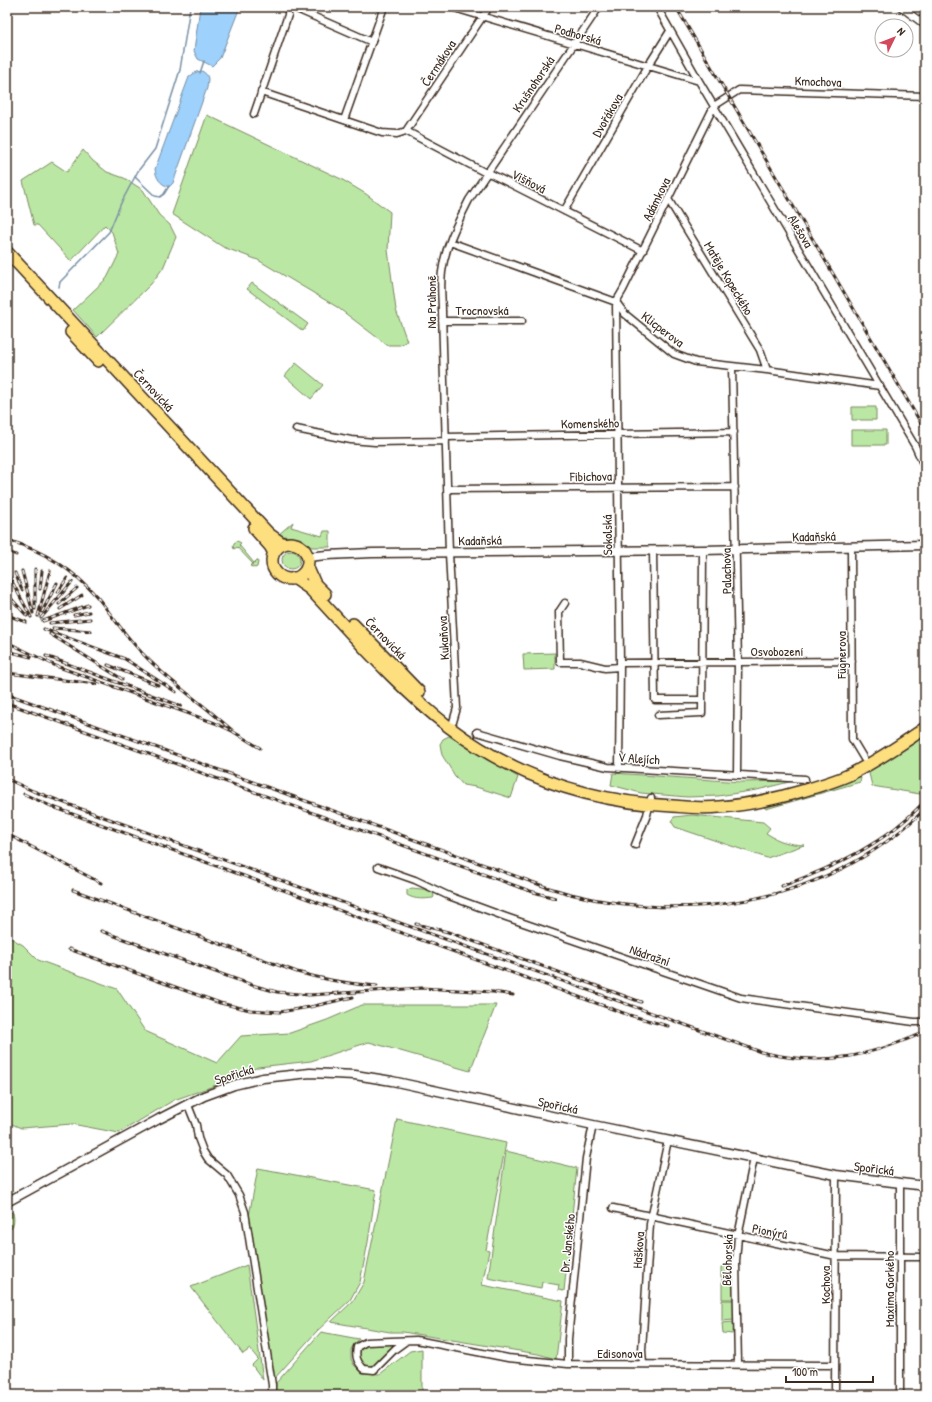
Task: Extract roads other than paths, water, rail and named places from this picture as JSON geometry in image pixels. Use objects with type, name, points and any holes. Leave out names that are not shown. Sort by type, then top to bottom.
[{"type":"highway","name":"Černovická","points":[[7,252],[264,528],[276,540],[283,544],[288,543],[299,546],[304,550],[315,584],[451,724]]},
{"type":"highway","name":"Černovická","points":[[7,263],[270,546],[274,553],[272,563],[276,572],[282,577],[294,578],[310,589],[417,701],[451,724]]},
{"type":"highway","points":[[274,553],[276,549],[283,544]]},
{"type":"highway","points":[[294,578],[304,572],[307,562]]},
{"type":"highway","points":[[451,724],[485,751],[542,780],[587,794],[623,802],[650,802],[701,801],[741,798],[787,789],[819,779],[864,759],[925,720]]},
{"type":"highway","points":[[650,802],[717,807],[754,803],[789,795],[822,785],[852,773],[891,751],[925,728]]},
{"type":"street","points":[[254,114],[288,15],[288,7]]},
{"type":"street","points":[[292,7],[372,42]]},
{"type":"street","points":[[344,120],[384,7]]},
{"type":"street","name":"Podhorská","points":[[450,7],[573,45],[699,81]]},
{"type":"street","name":"Čermákova","points":[[406,131],[489,7]]},
{"type":"street","name":"Krušnohorská","points":[[486,173],[599,7]]},
{"type":"street","name":"Alešova","points":[[657,7],[699,81],[915,446],[925,468]]},
{"type":"street","points":[[900,7],[925,25]]},
{"type":"street","name":"Dvořákova","points":[[564,211],[670,31]]},
{"type":"street","name":"Kmochova","points":[[714,106],[739,90],[925,96]]},
{"type":"street","points":[[261,92],[382,133],[397,134],[406,131]]},
{"type":"street","name":"Adámkova","points":[[616,302],[643,251],[714,106]]},
{"type":"street","name":"Višňová","points":[[406,131],[486,173],[491,174],[643,251]]},
{"type":"street","name":"Na Průhoně","points":[[449,553],[442,274],[450,242],[469,200],[486,173]]},
{"type":"street","name":"Matěje Kopeckého","points":[[668,199],[760,350],[767,370]]},
{"type":"street","name":"Klicperova","points":[[450,242],[616,302],[625,314],[674,354],[696,362],[767,370],[880,386]]},
{"type":"street","name":"Sokolská","points":[[616,302],[620,666],[619,769]]},
{"type":"street","name":"Trocnovská","points":[[442,321],[522,321]]},
{"type":"street","name":"Palachova","points":[[732,367],[738,662],[737,775]]},
{"type":"street","points":[[296,429],[351,440],[374,442],[446,439]]},
{"type":"street","name":"Komenského","points":[[446,439],[734,432]]},
{"type":"street","name":"Fibichova","points":[[448,489],[735,486]]},
{"type":"street","name":"Kadaňská","points":[[307,562],[327,554],[925,546]]},
{"type":"street","name":"Fügnerova","points":[[851,547],[852,739],[864,759]]},
{"type":"street","points":[[653,550],[655,700],[702,700]]},
{"type":"street","points":[[658,715],[702,713],[703,550]]},
{"type":"street","name":"Kukaňova","points":[[449,553],[457,708],[451,724]]},
{"type":"street","name":"Osvobození","points":[[565,603],[560,612],[560,662],[580,662],[605,668],[654,662],[852,661]]},
{"type":"street","name":"V Alejích","points":[[477,732],[560,756],[619,769],[805,778]]},
{"type":"street","points":[[636,845],[650,802]]},
{"type":"street","name":"Nádražní","points":[[378,868],[415,880],[449,896],[494,913],[741,998],[914,1022],[925,1022]]},
{"type":"street","name":"Spořická","points":[[7,1202],[188,1105],[218,1091],[252,1080],[286,1074],[323,1073],[363,1076],[392,1081],[593,1125],[836,1175],[925,1186]]},
{"type":"street","points":[[188,1105],[196,1125],[198,1138],[203,1152],[211,1162],[227,1175],[239,1195],[245,1212],[272,1385],[272,1395]]},
{"type":"street","name":"Dr. Janského","points":[[568,1364],[569,1333],[586,1158],[593,1125]]},
{"type":"street","name":"Haškova","points":[[642,1364],[652,1217],[668,1140]]},
{"type":"street","name":"Bělohorská","points":[[738,1364],[736,1262],[738,1236],[754,1158]]},
{"type":"street","name":"Kochova","points":[[835,1395],[836,1175]]},
{"type":"street","name":"Maxima Gorkého","points":[[900,1184],[900,1395]]},
{"type":"street","name":"Pionýrů","points":[[613,1208],[836,1256],[925,1257]]},
{"type":"street","name":"Edisonova","points":[[406,1341],[395,1348],[374,1370],[364,1369],[357,1362],[357,1347],[366,1342],[416,1340],[508,1358],[568,1364],[835,1364]]},
{"type":"water","points":[[200,7],[240,7],[220,58],[212,66],[198,59],[194,51]]},
{"type":"water","points":[[202,71],[207,76],[207,88],[173,183],[169,187],[159,180],[155,169],[189,77],[196,72]]},
{"type":"waterway","points":[[59,287],[60,282],[109,232],[121,203],[138,171],[155,149],[180,70],[190,7]]},
{"type":"waterway","points":[[200,73],[204,61]]},
{"type":"waterway","points":[[135,177],[155,196],[160,197],[169,186]]},
{"type":"railway","points":[[676,7],[925,430]]},
{"type":"railway","points":[[7,540],[45,555],[57,562],[79,579],[98,598],[132,642],[150,662],[232,730]]},
{"type":"railway","points":[[7,551],[16,555]]},
{"type":"railway","points":[[35,569],[35,609]]},
{"type":"railway","points":[[22,571],[33,613]]},
{"type":"railway","points":[[40,589],[42,571]]},
{"type":"railway","points":[[38,616],[50,571]]},
{"type":"railway","points":[[15,573],[22,590]]},
{"type":"railway","points":[[9,576],[31,617]]},
{"type":"railway","points":[[58,592],[67,578]]},
{"type":"railway","points":[[41,618],[72,582]]},
{"type":"railway","points":[[42,612],[57,583]]},
{"type":"railway","points":[[59,604],[77,588]]},
{"type":"railway","points":[[7,594],[27,616]]},
{"type":"railway","points":[[60,609],[82,595]]},
{"type":"railway","points":[[43,621],[88,605]]},
{"type":"railway","points":[[74,615],[89,612]]},
{"type":"railway","points":[[7,615],[26,622]]},
{"type":"railway","points":[[50,623],[90,619]]},
{"type":"railway","points":[[53,628],[91,631]]},
{"type":"railway","points":[[44,629],[125,659],[176,692]]},
{"type":"railway","points":[[50,634],[122,679]]},
{"type":"railway","points":[[7,642],[56,666],[215,723],[232,731],[260,748]]},
{"type":"railway","points":[[7,651],[31,657]]},
{"type":"railway","points":[[46,656],[181,706]]},
{"type":"railway","points":[[108,665],[158,685]]},
{"type":"railway","points":[[7,673],[96,684]]},
{"type":"railway","points":[[7,694],[546,887],[595,899],[645,906],[696,906],[747,900],[796,888],[842,868],[886,842],[925,809]]},
{"type":"railway","points":[[7,703],[530,891],[555,898]]},
{"type":"railway","points":[[7,779],[33,791],[73,806],[761,1052],[804,1059],[844,1057],[884,1048],[925,1032]]},
{"type":"railway","points":[[24,794],[53,807],[629,1015],[668,1026]]},
{"type":"railway","points":[[782,886],[821,871],[859,852],[894,829],[925,801]]},
{"type":"railway","points":[[7,834],[101,883]]},
{"type":"railway","points":[[73,890],[297,972],[337,981],[377,986]]},
{"type":"railway","points":[[416,924],[448,932],[641,1002]]},
{"type":"railway","points":[[101,931],[252,985],[277,992],[309,995],[422,988],[493,992],[513,995]]},
{"type":"railway","points":[[69,949],[220,1003],[250,1010],[280,1012],[353,997]]}]
